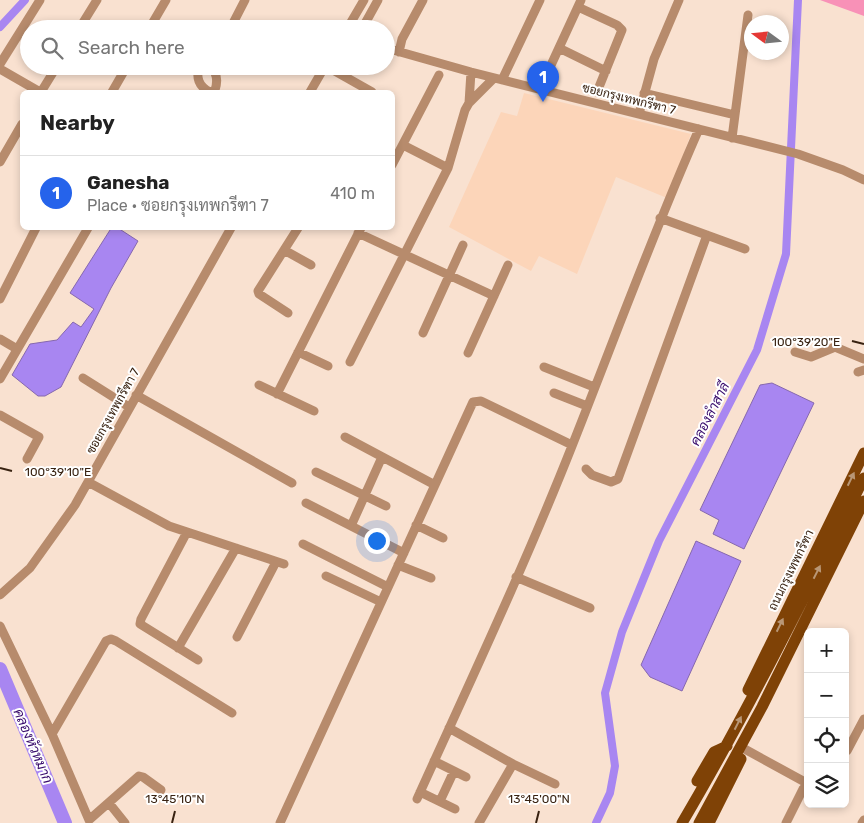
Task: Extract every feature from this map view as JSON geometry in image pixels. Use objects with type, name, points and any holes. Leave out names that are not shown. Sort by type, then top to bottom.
[{"type":"main road","name":"ถนนกรุงเทพกรีฑา","points":[[750,701],[748,689],[864,452]]},
{"type":"main road","name":"ถนนกรุงเทพกรีฑา","points":[[682,823],[727,746],[772,662],[864,478]]},
{"type":"main road","points":[[699,823],[762,708],[864,501]]},
{"type":"main road","points":[[762,708],[773,699],[864,518]]},
{"type":"main road","points":[[674,823],[714,752],[727,746]]},
{"type":"main road","points":[[709,823],[741,762],[740,749]]},
{"type":"street","points":[[28,20],[40,0]]},
{"type":"street","points":[[85,20],[97,0]]},
{"type":"street","points":[[155,20],[166,0]]},
{"type":"street","points":[[235,20],[245,0]]},
{"type":"street","points":[[352,20],[364,0]]},
{"type":"street","points":[[367,20],[378,0]]},
{"type":"street","points":[[399,52],[402,39],[423,0]]},
{"type":"street","points":[[468,103],[498,79],[540,0]]},
{"type":"street","points":[[639,114],[654,59],[679,0]]},
{"type":"street","points":[[540,89],[580,3],[618,25],[622,30],[598,92]]},
{"type":"street","points":[[0,64],[20,32]]},
{"type":"street","points":[[732,138],[744,46]]},
{"type":"street","points":[[559,48],[606,70]]},
{"type":"street","name":"ซอยกรุงเทพกรีฑา 7","points":[[395,51],[498,79],[798,154],[843,170],[864,180]]},
{"type":"street","points":[[0,69],[37,90]]},
{"type":"street","points":[[350,362],[448,168],[468,103],[471,72]]},
{"type":"street","points":[[41,90],[51,75]]},
{"type":"street","points":[[113,90],[122,75]]},
{"type":"street","points":[[198,75],[200,84],[206,90]]},
{"type":"street","points":[[214,75],[217,80],[214,90]]},
{"type":"street","points":[[311,90],[320,75]]},
{"type":"street","points":[[341,75],[368,90]]},
{"type":"street","points":[[395,160],[439,75]]},
{"type":"street","points":[[644,93],[735,115]]},
{"type":"street","points":[[0,162],[20,127]]},
{"type":"street","points":[[455,808],[419,795],[516,577],[572,445],[660,218],[699,129]]},
{"type":"street","points":[[403,145],[448,168]]},
{"type":"street","points":[[660,218],[745,249]]},
{"type":"street","points":[[0,299],[35,230]]},
{"type":"street","points":[[0,379],[87,230]]},
{"type":"street","name":"ซอยกรุงเทพกรีฑา 7","points":[[0,595],[30,568],[75,505],[230,230]]},
{"type":"street","points":[[288,312],[258,294],[258,291],[297,230]]},
{"type":"street","points":[[277,394],[359,230],[404,254],[494,296]]},
{"type":"street","points":[[586,470],[592,475],[611,482],[618,479],[707,235]]},
{"type":"street","points":[[422,333],[463,246]]},
{"type":"street","points":[[284,250],[311,265]]},
{"type":"street","points":[[468,353],[508,265]]},
{"type":"street","points":[[0,339],[17,350]]},
{"type":"street","points":[[795,352],[811,357],[835,347],[864,359]]},
{"type":"street","points":[[298,352],[328,366]]},
{"type":"street","points":[[544,367],[594,387]]},
{"type":"street","points":[[83,378],[129,407]]},
{"type":"street","points":[[259,385],[314,411]]},
{"type":"street","points":[[554,393],[587,406]]},
{"type":"street","points":[[136,394],[292,483]]},
{"type":"street","points":[[280,823],[473,402],[481,401],[572,445]]},
{"type":"street","points":[[0,416],[38,437],[27,458]]},
{"type":"street","points":[[345,438],[435,485]]},
{"type":"street","points":[[351,526],[382,457]]},
{"type":"street","points":[[316,472],[386,506]]},
{"type":"street","points":[[88,482],[170,526],[280,563],[237,637]]},
{"type":"street","points":[[306,503],[404,553]]},
{"type":"street","points":[[416,525],[443,538]]},
{"type":"street","points":[[188,532],[140,624],[143,628],[198,660]]},
{"type":"street","points":[[304,544],[388,587]]},
{"type":"street","points":[[178,648],[236,548]]},
{"type":"street","points":[[398,565],[431,578]]},
{"type":"street","points":[[326,576],[381,602]]},
{"type":"street","points":[[516,577],[590,608]]},
{"type":"street","points":[[0,626],[52,734],[89,820],[139,776],[161,790]]},
{"type":"street","points":[[52,734],[106,642],[111,639],[232,713]]},
{"type":"street","points":[[849,747],[864,719]]},
{"type":"street","points":[[449,728],[513,764],[555,784]]},
{"type":"street","points":[[740,749],[802,781],[805,785],[805,790],[786,823]]},
{"type":"street","points":[[434,761],[466,777]]},
{"type":"street","points":[[479,823],[513,764]]},
{"type":"street","points":[[440,801],[454,771]]},
{"type":"street","points":[[109,803],[125,823]]},
{"type":"shaded area","points":[[820,0],[864,0],[864,16]]},
{"type":"shaded area","points":[[524,93],[691,134],[667,198],[616,177],[577,274],[539,256],[531,271],[449,227],[501,112],[517,116]]},
{"type":"shaded area","points":[[110,230],[121,230],[138,241],[111,288],[61,387],[45,396],[38,396],[12,375],[30,344],[57,340],[73,322],[81,327],[94,309],[70,293]]},
{"type":"shaded area","points":[[772,383],[814,403],[744,549],[713,534],[719,520],[700,510],[760,385]]},
{"type":"shaded area","points":[[696,541],[741,561],[682,691],[650,677],[641,665]]},
{"type":"waterway","points":[[0,27],[25,0]]},
{"type":"waterway","name":"คลองลำสาลี","points":[[596,823],[610,793],[615,766],[605,693],[622,632],[659,541],[757,350],[786,254],[798,0]]},
{"type":"waterway","name":"คลองหัวหมาก","points":[[0,669],[65,823]]},
{"type":"place","name":"Ganesha","points":[[543,102]]}]
